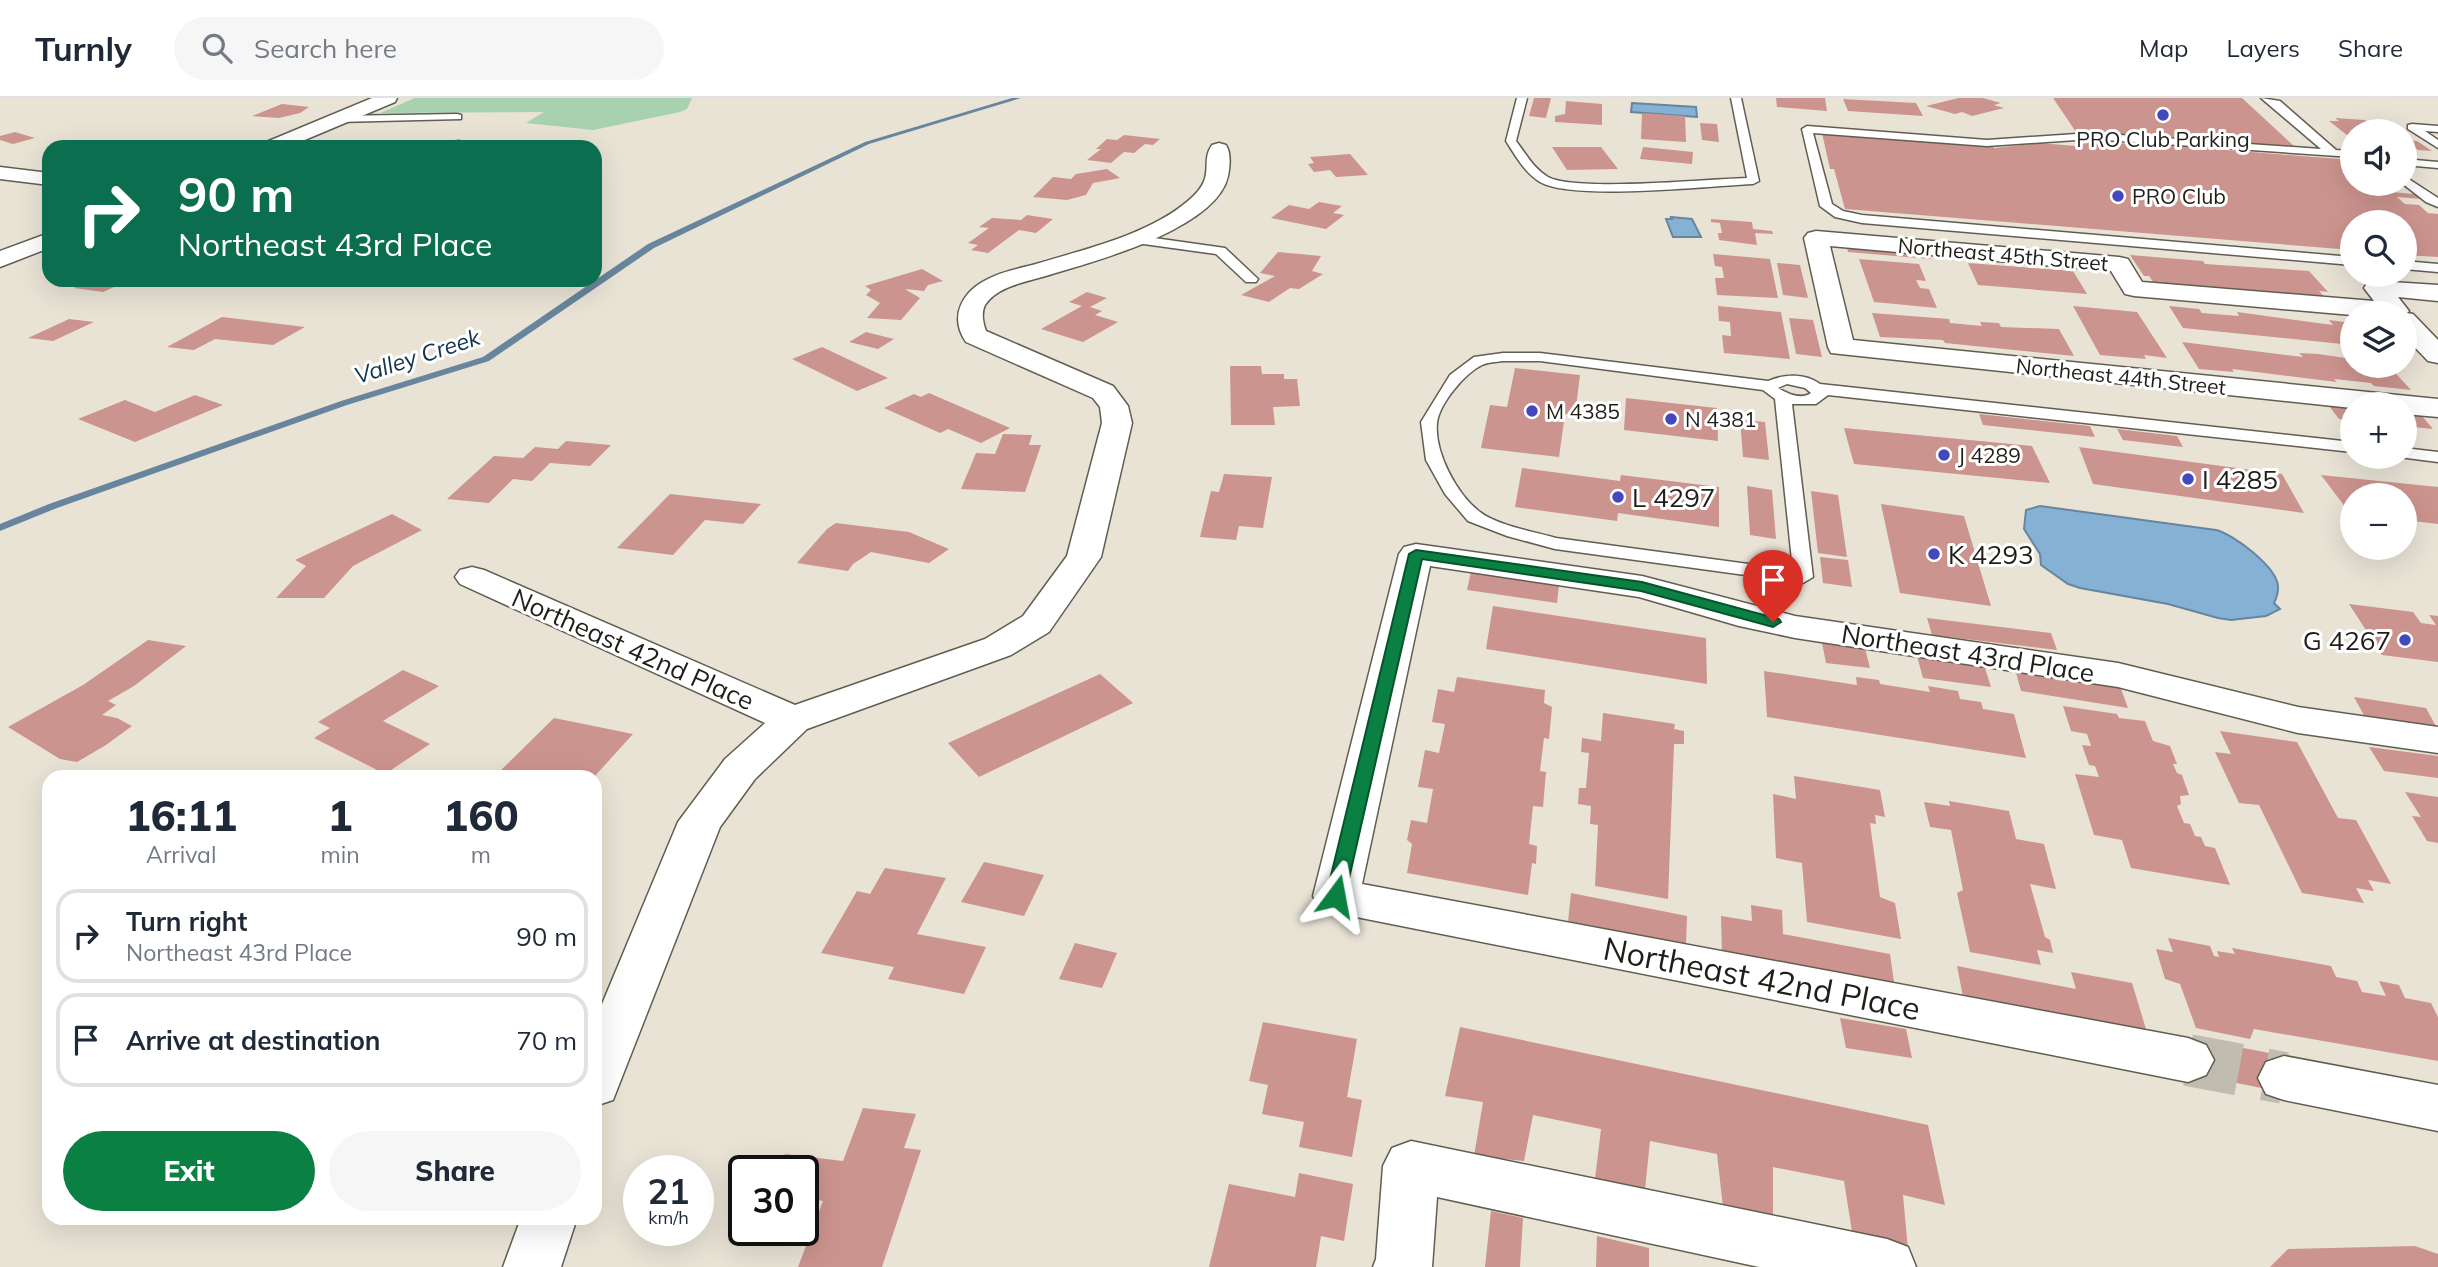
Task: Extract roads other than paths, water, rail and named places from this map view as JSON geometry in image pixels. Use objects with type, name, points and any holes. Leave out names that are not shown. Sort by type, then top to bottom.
[{"type":"street","points":[[288,140],[388,98]]},
{"type":"street","points":[[602,1067],[700,822],[740,769],[793,720],[998,648],[1036,624],[1084,556],[1117,424],[1114,405],[1103,392],[975,336],[969,323],[971,307],[979,295],[998,283],[1133,239],[1181,217],[1202,201],[1213,188],[1219,171],[1219,149]]},
{"type":"street","points":[[0,173],[42,178]]},
{"type":"street","name":"Northeast 45th Street","points":[[1841,347],[1816,239],[2119,264],[2134,289],[2340,309]]},
{"type":"street","points":[[0,260],[42,243]]},
{"type":"street","points":[[2387,301],[2376,288],[2438,293]]},
{"type":"street","points":[[2417,333],[2438,355]]},
{"type":"street","name":"Northeast 44th Street","points":[[1841,347],[2340,398]]},
{"type":"street","name":"Northeast 44th Street","points":[[2417,406],[2438,408]]},
{"type":"street","name":"Northeast 43rd Place","points":[[1336,896],[1416,554],[1642,587],[1752,618],[1795,627],[2118,675],[2298,720],[2438,740]]},
{"type":"street","name":"Northeast 42nd Place","points":[[472,577],[793,720]]},
{"type":"street","name":"Northeast 42nd Place","points":[[1336,896],[2188,1060]]},
{"type":"street","points":[[2284,1078],[2438,1108]]},
{"type":"street","points":[[1402,1267],[1405,1262],[1411,1166],[1887,1267]]},
{"type":"street","points":[[532,1267],[547,1225]]},
{"type":"lane","points":[[1522,98],[1511,141],[1535,175],[1557,187],[1580,188],[1753,181],[1736,98]]},
{"type":"lane","points":[[2266,98],[2276,103],[2333,153]]},
{"type":"lane","points":[[337,119],[457,117]]},
{"type":"lane","points":[[2438,129],[2412,127],[2438,145]]},
{"type":"lane","points":[[2340,154],[2091,136],[1987,143],[1807,130],[1826,206],[1839,214],[1862,219],[2340,260]]},
{"type":"lane","points":[[2417,163],[2438,165]]},
{"type":"lane","points":[[2417,190],[2438,203]]},
{"type":"lane","points":[[1133,239],[1220,251],[1251,279]]},
{"type":"lane","points":[[2417,266],[2438,268]]},
{"type":"lane","points":[[1777,392],[1803,577],[1555,543],[1513,532],[1474,517],[1451,490],[1434,460],[1429,422],[1440,400],[1455,379],[1479,360],[1503,356],[1540,357],[1777,392],[1802,402],[1816,400],[1821,394],[1819,389],[2340,446]]},
{"type":"lane","points":[[2417,455],[2438,457]]},
{"type":"water","points":[[1632,103],[1696,107],[1697,117],[1631,112]]},
{"type":"water","points":[[1671,217],[1692,219],[1701,237],[1673,237],[1666,219],[1672,219]]},
{"type":"water","points":[[2040,506],[2224,533],[2254,553],[2271,571],[2278,588],[2274,603],[2280,609],[2266,616],[2231,620],[2068,584],[2041,565],[2040,554],[2024,529],[2026,510]]},
{"type":"waterway","name":"Valley Creek","points":[[602,280],[651,246],[867,143],[1018,98]]},
{"type":"waterway","name":"Valley Creek","points":[[0,528],[53,506],[344,403],[486,359],[591,287]]},
{"type":"tunnel","points":[[2188,1060],[2284,1078]]},
{"type":"place","name":"PRO Club Parking","points":[[2163,115]]},
{"type":"place","name":"PRO Club","points":[[2118,196]]},
{"type":"place","name":"M 4385","points":[[1532,411]]},
{"type":"place","name":"N 4381","points":[[1671,419]]},
{"type":"place","name":"J 4289","points":[[1944,455]]},
{"type":"place","name":"I 4285","points":[[2188,479]]},
{"type":"place","name":"L 4297","points":[[1618,497]]},
{"type":"place","name":"K 4293","points":[[1934,554]]},
{"type":"place","name":"G 4267","points":[[2405,640]]}]
